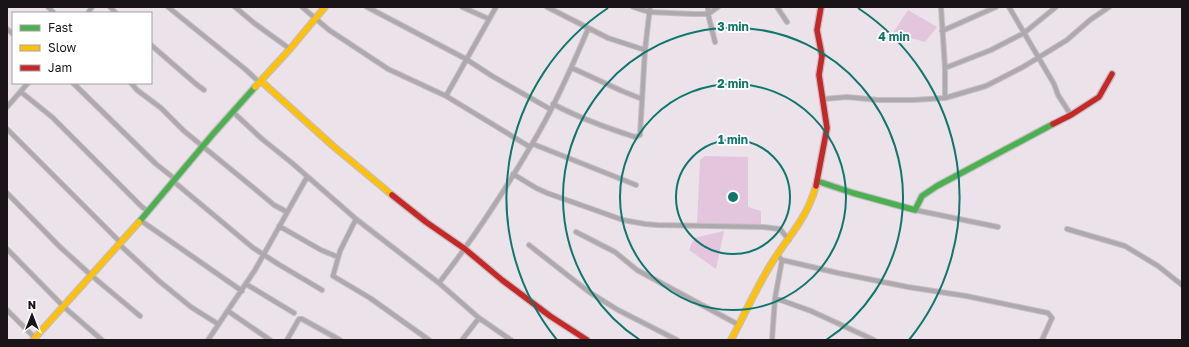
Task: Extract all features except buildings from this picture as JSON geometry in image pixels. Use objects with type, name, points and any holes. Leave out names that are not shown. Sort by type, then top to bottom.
[{"type":"street","points":[[168,7],[245,69],[333,146],[426,222],[465,249],[502,280],[550,316],[587,340]]},
{"type":"street","points":[[235,7],[290,49]]},
{"type":"street","points":[[302,7],[329,30],[388,70],[446,96],[531,145],[636,185]]},
{"type":"street","points":[[7,310],[34,339],[121,244],[203,146],[290,49],[325,7]]},
{"type":"street","points":[[367,7],[466,59],[492,76],[550,109]]},
{"type":"street","points":[[462,7],[489,19]]},
{"type":"street","points":[[446,96],[496,7]]},
{"type":"street","points":[[547,7],[608,38],[645,50]]},
{"type":"street","points":[[633,7],[708,14],[718,7]]},
{"type":"street","points":[[708,7],[708,14],[715,42]]},
{"type":"street","points":[[777,7],[787,22]]},
{"type":"street","points":[[731,340],[766,273],[780,258],[789,240],[807,213],[812,200],[827,128],[819,75],[822,56],[816,30],[821,7]]},
{"type":"street","points":[[941,7],[945,68],[945,98]]},
{"type":"street","points":[[942,31],[996,7]]},
{"type":"street","points":[[1008,7],[1071,115]]},
{"type":"street","points":[[945,68],[991,50],[1024,33],[1056,7]]},
{"type":"street","points":[[823,99],[847,98],[912,100],[945,98],[986,86],[1039,58],[1067,40],[1090,20],[1109,7]]},
{"type":"street","points":[[553,104],[585,120],[635,137],[640,135],[649,9]]},
{"type":"street","points":[[439,283],[465,249],[531,145],[572,68],[588,29]]},
{"type":"street","points":[[152,46],[204,90]]},
{"type":"street","points":[[572,68],[642,99]]},
{"type":"street","points":[[915,210],[922,196],[937,186],[1071,115],[1099,97],[1112,74]]},
{"type":"street","points":[[7,107],[27,84]]},
{"type":"street","points":[[74,84],[156,164],[222,223],[264,255],[322,290]]},
{"type":"street","points":[[132,84],[184,131],[269,201],[287,212]]},
{"type":"street","points":[[21,92],[52,117],[92,159],[110,174],[142,207],[148,211]]},
{"type":"street","points":[[233,112],[262,139],[356,219],[439,283],[479,318],[511,340]]},
{"type":"street","points":[[7,129],[159,281],[191,306],[218,324]]},
{"type":"street","points":[[513,174],[547,193],[623,220],[657,225],[750,226],[774,228],[780,229],[789,240]]},
{"type":"street","points":[[208,340],[242,291],[264,255],[307,177]]},
{"type":"street","points":[[817,181],[838,189],[915,210],[998,227]]},
{"type":"street","points":[[7,192],[60,247],[140,316]]},
{"type":"street","points":[[356,219],[338,257],[333,274],[335,278],[370,298],[428,340]]},
{"type":"street","points":[[140,220],[158,231],[181,250],[242,291]]},
{"type":"street","points":[[279,226],[321,250],[338,257]]},
{"type":"street","points":[[1067,228],[1125,246],[1158,266],[1182,285]]},
{"type":"street","points":[[576,232],[614,252],[637,270],[739,325]]},
{"type":"street","points":[[529,245],[589,292],[618,310],[677,340]]},
{"type":"street","points":[[7,249],[64,307],[102,340]]},
{"type":"street","points":[[772,340],[780,258]]},
{"type":"street","points":[[780,258],[838,273],[908,287],[966,296],[1048,313],[1052,318],[1042,340]]},
{"type":"street","points":[[246,284],[294,313]]},
{"type":"street","points":[[775,298],[811,311],[874,340]]},
{"type":"street","points":[[228,311],[270,340]]},
{"type":"street","points":[[462,340],[479,318]]},
{"type":"street","points":[[287,340],[299,319],[302,319],[340,340]]},
{"type":"shaded area","points":[[908,10],[937,27],[925,42],[893,33]]},
{"type":"shaded area","points":[[705,156],[748,157],[748,207],[761,211],[761,225],[697,224],[700,160]]},
{"type":"shaded area","points":[[724,231],[716,269],[689,250],[694,238]]},
{"type":"traffic: fast","points":[[139,222],[213,134],[255,87]]},
{"type":"traffic: fast","points":[[817,181],[853,193],[915,210],[922,196],[937,186],[1053,124]]},
{"type":"traffic: slow","points":[[255,87],[290,49],[325,7]]},
{"type":"traffic: slow","points":[[261,81],[333,146],[392,195]]},
{"type":"traffic: slow","points":[[731,340],[756,290],[808,207],[816,186]]},
{"type":"traffic: slow","points":[[33,340],[139,222]]},
{"type":"traffic: jam","points":[[816,186],[827,128],[819,75],[822,56],[817,30],[821,7]]},
{"type":"traffic: jam","points":[[1053,124],[1071,115],[1099,97],[1112,74]]},
{"type":"traffic: jam","points":[[392,195],[426,222],[465,249],[502,280],[550,316],[587,340]]}]
